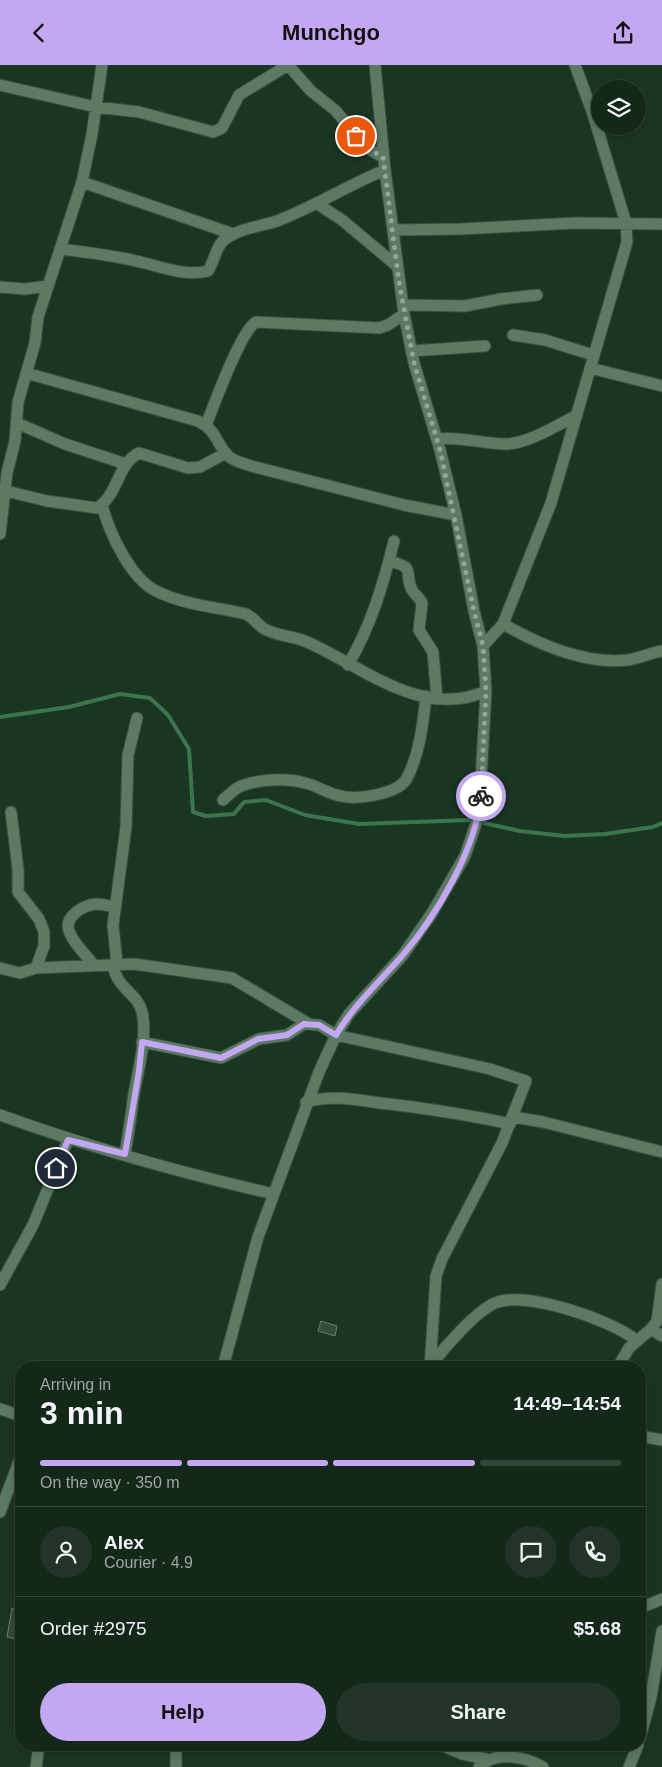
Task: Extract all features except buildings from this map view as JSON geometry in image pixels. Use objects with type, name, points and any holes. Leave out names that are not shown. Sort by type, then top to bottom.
[{"type":"street","points":[[0,534],[6,491],[3,475],[17,423],[18,402],[48,286],[82,181],[102,65]]},
{"type":"street","points":[[0,85],[96,107],[139,112],[213,132],[222,128],[239,95],[288,65],[310,91],[335,110],[367,148],[383,157]]},
{"type":"street","points":[[225,1361],[258,1237],[306,1102],[336,1035],[349,1014],[419,934],[462,863],[479,815],[486,691],[483,646],[474,611],[456,515],[437,439],[411,351],[403,309],[384,170],[375,65]]},
{"type":"street","points":[[483,646],[503,624],[551,503],[626,248],[626,223],[592,111],[575,65]]},
{"type":"street","points":[[60,249],[138,261],[179,273],[200,273],[208,271],[222,242],[233,235],[277,221],[384,170]]},
{"type":"street","points":[[82,181],[233,235]]},
{"type":"street","points":[[316,203],[342,220],[396,266]]},
{"type":"street","points":[[393,230],[460,229],[584,222],[662,224]]},
{"type":"street","points":[[0,287],[26,289],[48,286]]},
{"type":"street","points":[[206,425],[245,332],[256,322],[379,327],[388,325],[403,309],[465,307],[509,298],[537,295]]},
{"type":"street","points":[[513,335],[545,340],[594,355]]},
{"type":"street","points":[[411,351],[485,346]]},
{"type":"street","points":[[590,368],[662,386]]},
{"type":"street","points":[[26,373],[184,417],[206,425],[214,432],[226,453],[233,459],[252,466],[394,503],[456,515]]},
{"type":"street","points":[[437,439],[454,437],[508,444],[522,441],[577,415]]},
{"type":"street","points":[[17,423],[65,444],[126,464]]},
{"type":"street","points":[[6,491],[91,508],[102,505],[131,457],[140,453],[188,468],[200,467],[226,453]]},
{"type":"street","points":[[102,505],[111,533],[123,555],[154,590],[182,601],[246,614],[255,619],[264,629],[305,641],[393,687],[432,697],[463,699],[486,691]]},
{"type":"street","points":[[348,665],[368,625],[394,541]]},
{"type":"street","points":[[223,800],[241,786],[271,781],[305,783],[342,797],[368,795],[396,789],[407,778],[432,697],[433,652],[419,630],[422,603],[410,587],[410,573],[406,567],[389,561]]},
{"type":"street","points":[[503,624],[528,639],[593,659],[628,660],[662,651]]},
{"type":"street","points":[[125,1154],[139,1071],[142,1042],[142,1009],[119,984],[114,974],[113,925],[126,827],[128,755],[137,718]]},
{"type":"street","points":[[12,812],[18,869],[18,892],[39,919],[44,932],[44,946],[36,968]]},
{"type":"street","points":[[94,965],[69,932],[69,922],[76,911],[94,904],[115,907]]},
{"type":"street","points":[[0,968],[20,973],[36,968],[115,964],[159,967],[232,978],[309,1024]]},
{"type":"street","points":[[142,1042],[221,1058],[258,1039],[287,1035],[297,1027],[309,1024],[319,1025],[336,1035],[490,1069],[526,1081],[511,1121],[487,1174],[442,1259],[436,1276],[430,1361]]},
{"type":"street","points":[[306,1102],[320,1098],[344,1098],[511,1121],[543,1123],[662,1152]]},
{"type":"street","points":[[0,1115],[68,1140],[125,1154],[190,1174],[274,1194]]},
{"type":"street","points":[[1,1281],[32,1225],[68,1140]]},
{"type":"street","points":[[622,1361],[636,1340],[651,1329],[660,1310],[662,1284]]},
{"type":"street","points":[[435,1361],[449,1343],[486,1309],[506,1301],[522,1299],[556,1306],[621,1330],[636,1340]]},
{"type":"street","points":[[651,1329],[662,1336]]},
{"type":"street","points":[[0,1409],[15,1414]]},
{"type":"street","points":[[646,1437],[662,1440]]},
{"type":"street","points":[[0,1512],[15,1472]]},
{"type":"street","points":[[646,1606],[662,1599]]},
{"type":"street","points":[[646,1716],[662,1631]]},
{"type":"street","points":[[36,1767],[39,1751]]},
{"type":"street","points":[[176,1751],[176,1767]]},
{"type":"street","points":[[455,1751],[483,1763],[506,1757],[536,1763],[543,1767]]},
{"type":"street","points":[[629,1767],[636,1751]]},
{"type":"waterway","points":[[0,717],[69,707],[120,694],[150,698],[168,715],[189,749],[193,812],[206,816],[234,814],[244,802],[266,800],[305,815],[359,824],[470,820],[520,831],[564,836],[605,834],[653,827],[662,823]]},
{"type":"way so far","points":[[356,136],[367,148],[383,157],[396,266],[414,363],[440,450],[456,515],[474,611],[483,646],[486,691],[484,767],[481,796]]},
{"type":"route","points":[[56,1168],[68,1140],[125,1154],[142,1042],[221,1058],[242,1049],[258,1039],[287,1035],[304,1024],[319,1025],[336,1035],[349,1014],[403,955],[419,934],[443,895],[462,863],[472,841],[479,815],[481,796]]}]
